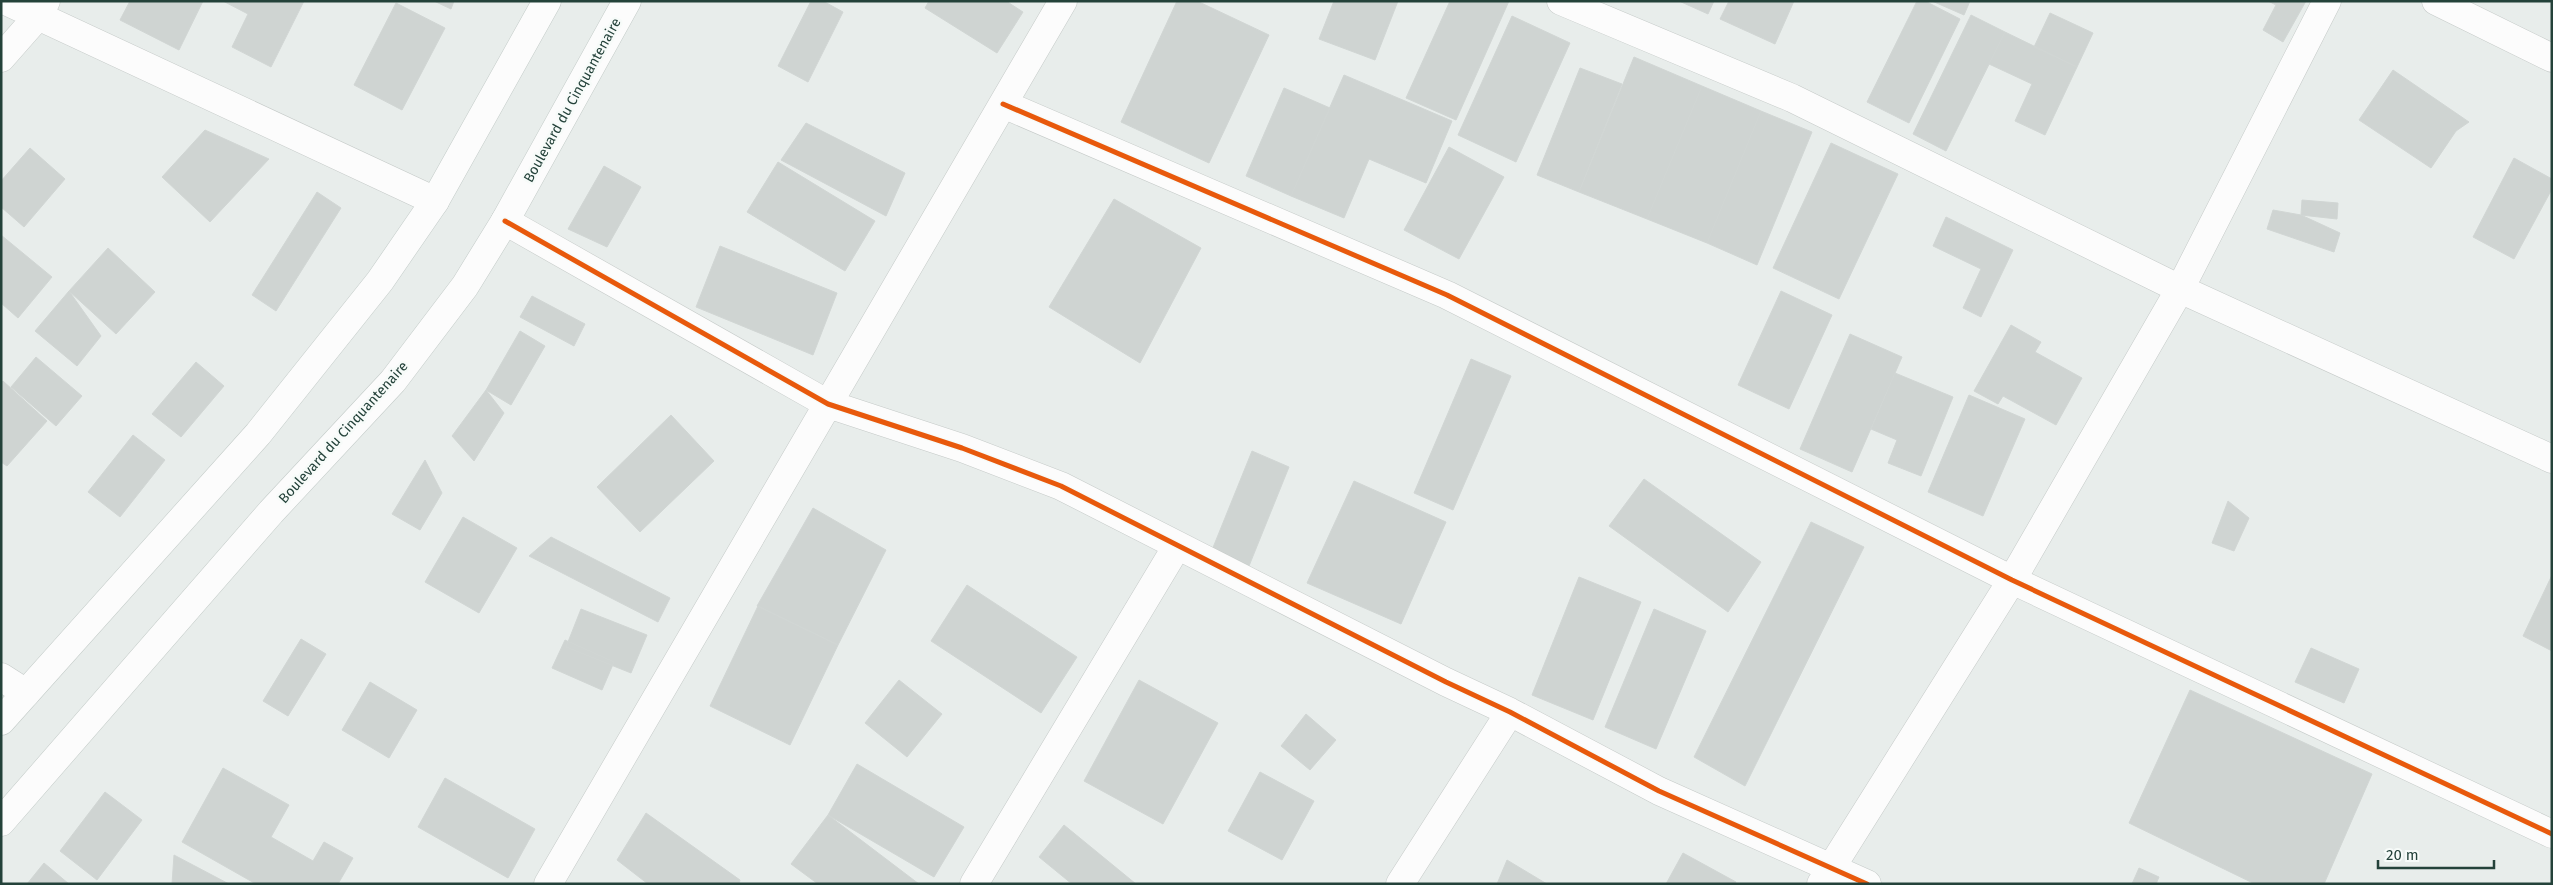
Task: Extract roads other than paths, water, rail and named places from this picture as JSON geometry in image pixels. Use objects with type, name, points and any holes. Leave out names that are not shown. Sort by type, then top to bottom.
[{"type":"street","points":[[6,1],[42,9],[435,202]]},
{"type":"street","points":[[1,721],[258,434],[380,281],[435,202],[547,1]]},
{"type":"street","name":"Boulevard du Cinquantenaire","points":[[1,822],[271,512],[393,381],[465,286],[505,221],[627,1]]},
{"type":"street","points":[[548,884],[1063,1]]},
{"type":"street","points":[[1561,1],[1792,98],[2180,289],[2552,459]]},
{"type":"street","points":[[1826,875],[2012,580],[2180,289],[2327,1]]},
{"type":"street","points":[[2436,1],[2552,58]]},
{"type":"street","points":[[1,58],[42,9]]},
{"type":"street","points":[[1003,104],[1447,295],[2012,580],[2552,834]]},
{"type":"street","points":[[505,221],[828,404],[962,448],[1061,486],[1510,712],[1826,875],[1867,884]]},
{"type":"street","points":[[974,884],[1177,546]]},
{"type":"street","points":[[1,677],[26,693]]},
{"type":"street","points":[[1400,884],[1510,712]]}]
